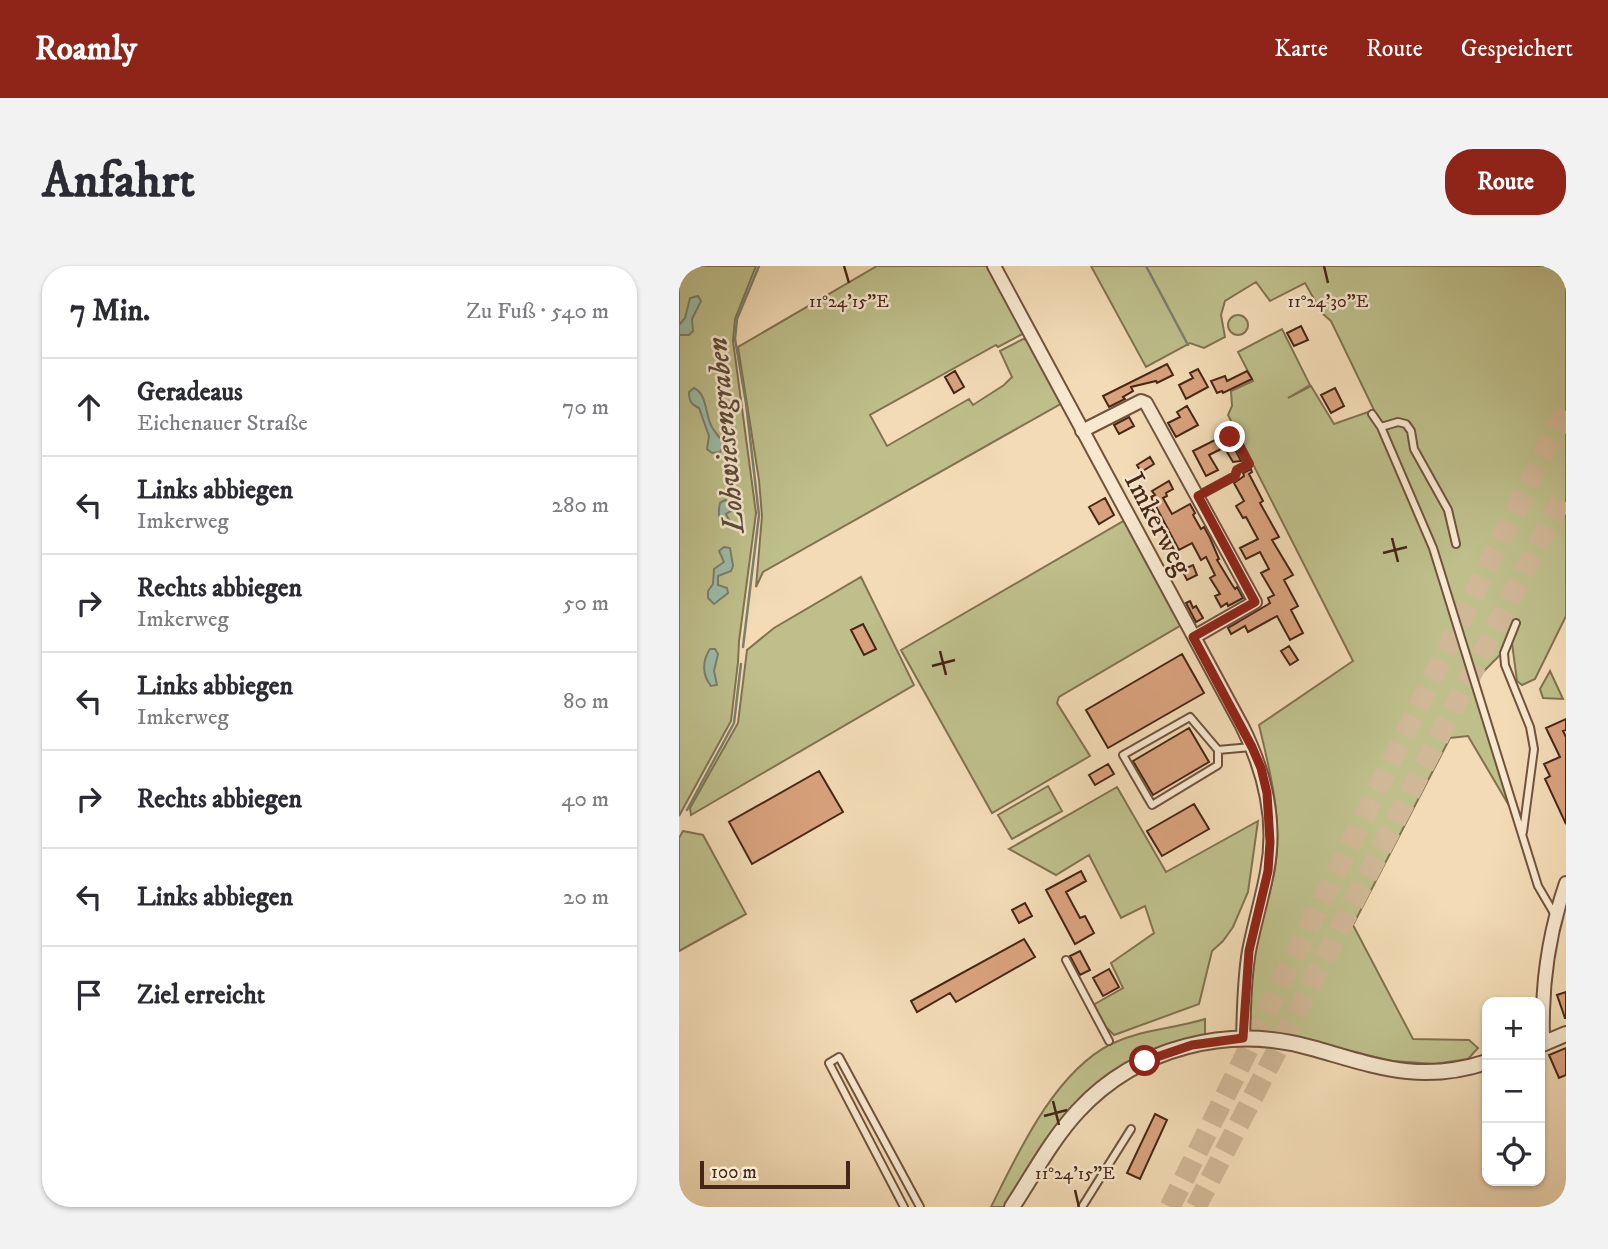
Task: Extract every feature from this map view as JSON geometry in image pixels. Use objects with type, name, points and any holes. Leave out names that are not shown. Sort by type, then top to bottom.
[{"type":"street","name":"Imkerweg","points":[[994,266],[1261,768],[1267,793],[1270,842],[1268,871],[1247,962],[1243,1038]]},
{"type":"street","name":"Imkerweg","points":[[1082,431],[1141,401],[1146,403],[1198,496],[1255,602],[1193,637]]},
{"type":"street","points":[[1543,997],[1555,915],[1566,883]]},
{"type":"street","points":[[1545,1043],[1566,1034]]},
{"type":"street","points":[[1012,1207],[1078,1112],[1122,1074],[1168,1052],[1216,1040],[1243,1038],[1290,1042],[1393,1071],[1428,1074],[1456,1071],[1482,1063]]},
{"type":"lane","points":[[1372,414],[1381,427],[1433,548],[1538,886],[1555,915]]},
{"type":"lane","points":[[1381,427],[1398,422],[1411,431],[1415,449],[1448,510],[1456,544]]},
{"type":"lane","points":[[1198,496],[1235,476],[1237,470],[1249,464],[1235,437],[1230,437]]},
{"type":"lane","points":[[1516,623],[1504,653],[1505,665],[1530,727],[1534,749],[1523,834]]},
{"type":"lane","points":[[1190,718],[1218,750],[1218,765],[1152,805],[1123,755],[1190,718]]},
{"type":"lane","points":[[1218,750],[1252,747]]},
{"type":"lane","points":[[1066,960],[1109,1041]]},
{"type":"lane","points":[[904,1207],[829,1063],[839,1058],[920,1207]]},
{"type":"lane","points":[[1083,1207],[1131,1129]]},
{"type":"green space","points":[[679,266],[756,266],[735,319],[733,341],[756,513],[731,721],[679,816]]},
{"type":"green space","points":[[877,266],[991,266],[1026,332],[998,347],[996,345],[870,415],[887,446],[969,399],[973,405],[1004,385],[1012,377],[1000,351],[1023,339],[1032,342],[1064,402],[763,572],[756,587],[762,516],[738,347]]},
{"type":"green space","points":[[1091,266],[1566,266],[1566,616],[1535,679],[1522,685],[1517,681],[1512,643],[1473,682],[1514,814],[1468,736],[1450,738],[1353,925],[1413,1039],[1469,1040],[1478,1048],[1468,1059],[1435,1064],[1392,1061],[1274,1033],[1256,1032],[1250,1012],[1248,992],[1253,950],[1271,889],[1277,851],[1274,796],[1259,725],[1353,661],[1228,415],[1232,406],[1231,391],[1253,381],[1238,352],[1282,329],[1310,385],[1288,398],[1311,386],[1334,424],[1374,410],[1331,321],[1322,313],[1305,283],[1270,301],[1256,282],[1225,301],[1221,315],[1225,337],[1204,348],[1190,343],[1146,367]]},
{"type":"green space","points":[[1234,315],[1242,315],[1248,325],[1242,335],[1234,335],[1228,329],[1228,321]]},
{"type":"green space","points":[[1127,519],[1183,624],[1059,697],[1057,703],[1090,756],[992,813],[901,650]]},
{"type":"green space","points":[[861,577],[914,685],[691,815],[690,808],[738,723],[747,650],[774,628]]},
{"type":"green space","points":[[1550,671],[1563,699],[1543,698],[1540,689]]},
{"type":"green space","points":[[1048,786],[1062,811],[1012,839],[998,815]]},
{"type":"green space","points":[[1117,787],[1166,872],[1258,821],[1248,892],[1233,927],[1212,951],[1199,1004],[1114,1035],[1093,1005],[1123,988],[1111,963],[1154,933],[1145,906],[1121,918],[1089,855],[1056,875],[1009,849]]},
{"type":"green space","points":[[683,831],[703,835],[746,914],[679,951],[679,838]]},
{"type":"green space","points":[[1205,1019],[1205,1036],[1115,1072],[1005,1207],[991,1207],[1040,1116],[1072,1074],[1091,1057],[1123,1039]]},
{"type":"shaded area","points":[[698,296],[701,301],[692,319],[693,331],[689,335],[679,335],[679,325],[685,318],[690,298]]},
{"type":"shaded area","points":[[694,388],[704,399],[711,425],[724,445],[720,452],[712,453],[707,449],[709,436],[699,408],[692,404],[689,398],[689,392]]},
{"type":"shaded area","points":[[725,500],[731,503],[733,510],[726,514],[731,524],[729,526],[725,526],[719,515],[720,503]]},
{"type":"shaded area","points":[[724,547],[730,548],[733,566],[731,571],[718,576],[718,585],[727,588],[728,593],[714,604],[708,598],[708,591],[713,584],[714,569],[724,562],[719,551]]},
{"type":"shaded area","points":[[710,649],[715,649],[718,654],[714,671],[717,685],[711,686],[704,668]]},
{"type":"building","points":[[1301,326],[1308,340],[1294,346],[1287,333]]},
{"type":"building","points":[[1167,364],[1173,375],[1157,383],[1156,381],[1131,387],[1133,391],[1123,397],[1125,399],[1109,407],[1103,396]]},
{"type":"building","points":[[1198,369],[1208,387],[1186,399],[1179,385],[1193,378],[1190,373]]},
{"type":"building","points":[[955,371],[964,387],[954,393],[945,377]]},
{"type":"building","points":[[1247,371],[1252,379],[1223,393],[1217,393],[1211,381],[1225,376],[1227,381]]},
{"type":"building","points":[[1335,388],[1344,406],[1331,413],[1321,395]]},
{"type":"building","points":[[1187,406],[1198,425],[1176,437],[1168,423],[1180,417],[1177,412]]},
{"type":"building","points":[[1129,417],[1134,426],[1119,434],[1114,425]]},
{"type":"building","points":[[1225,435],[1225,440],[1232,443],[1241,461],[1233,462],[1224,447],[1209,455],[1218,470],[1206,476],[1193,451]]},
{"type":"building","points":[[1150,457],[1154,464],[1141,472],[1137,465]]},
{"type":"building","points":[[1251,469],[1249,474],[1263,501],[1260,503],[1279,537],[1272,540],[1293,575],[1284,580],[1298,606],[1291,610],[1303,633],[1290,640],[1277,616],[1248,632],[1245,626],[1231,634],[1228,628],[1270,603],[1268,598],[1274,595],[1261,573],[1269,569],[1260,552],[1246,559],[1240,548],[1258,539],[1246,517],[1243,518],[1236,506],[1244,501],[1234,483]]},
{"type":"building","points":[[1169,481],[1173,489],[1163,498],[1172,514],[1190,504],[1201,529],[1204,527],[1210,538],[1219,559],[1217,560],[1243,598],[1221,607],[1215,596],[1220,594],[1210,578],[1215,575],[1206,557],[1201,560],[1192,543],[1179,550],[1151,497],[1155,495],[1152,491]]},
{"type":"building","points":[[1105,498],[1114,515],[1099,524],[1089,507]]},
{"type":"building","points":[[1193,565],[1197,575],[1187,580],[1182,570]]},
{"type":"building","points":[[1190,601],[1203,618],[1196,622],[1186,603]]},
{"type":"building","points":[[863,624],[876,649],[864,655],[851,630]]},
{"type":"building","points":[[1289,646],[1298,660],[1290,665],[1281,651]]},
{"type":"building","points":[[1182,654],[1204,693],[1108,748],[1086,710]]},
{"type":"building","points":[[1566,719],[1566,730],[1563,731],[1566,737],[1566,824],[1545,779],[1550,776],[1544,764],[1560,757],[1546,728]]},
{"type":"building","points":[[1189,728],[1209,762],[1153,795],[1133,761]]},
{"type":"building","points":[[1108,764],[1114,774],[1095,785],[1089,775]]},
{"type":"building","points":[[819,771],[843,812],[752,864],[729,822]]},
{"type":"building","points":[[1194,804],[1209,829],[1162,856],[1147,831]]},
{"type":"building","points":[[1081,871],[1086,881],[1066,892],[1080,918],[1085,916],[1094,933],[1075,944],[1046,890]]},
{"type":"building","points":[[1025,903],[1032,916],[1019,923],[1012,910]]},
{"type":"building","points":[[1024,939],[1035,957],[956,1002],[950,993],[917,1012],[911,1001]]},
{"type":"building","points":[[1080,951],[1090,970],[1080,975],[1070,956]]},
{"type":"building","points":[[1109,969],[1119,987],[1103,996],[1093,978]]},
{"type":"building","points":[[1566,992],[1566,1018],[1565,1018],[1557,995]]},
{"type":"building","points":[[1566,1048],[1566,1075],[1559,1078],[1549,1055]]},
{"type":"building","points":[[1155,1114],[1167,1120],[1140,1179],[1127,1173]]},
{"type":"waterway","name":"Lohwiesengraben","points":[[743,647],[759,515],[746,403],[735,339],[737,319],[759,266]]},
{"type":"waterway","points":[[1146,266],[1188,345]]},
{"type":"waterway","points":[[687,810],[734,723],[741,664]]},
{"type":"tunnel","points":[[1170,1207],[1566,409]]},
{"type":"tunnel","points":[[1196,1207],[1566,491]]},
{"type":"route","points":[[1145,1061],[1192,1045],[1243,1038],[1249,951],[1268,871],[1270,817],[1261,768],[1242,726],[1193,637],[1255,602],[1198,496],[1235,476],[1237,470],[1249,464],[1235,437],[1230,437]]}]
